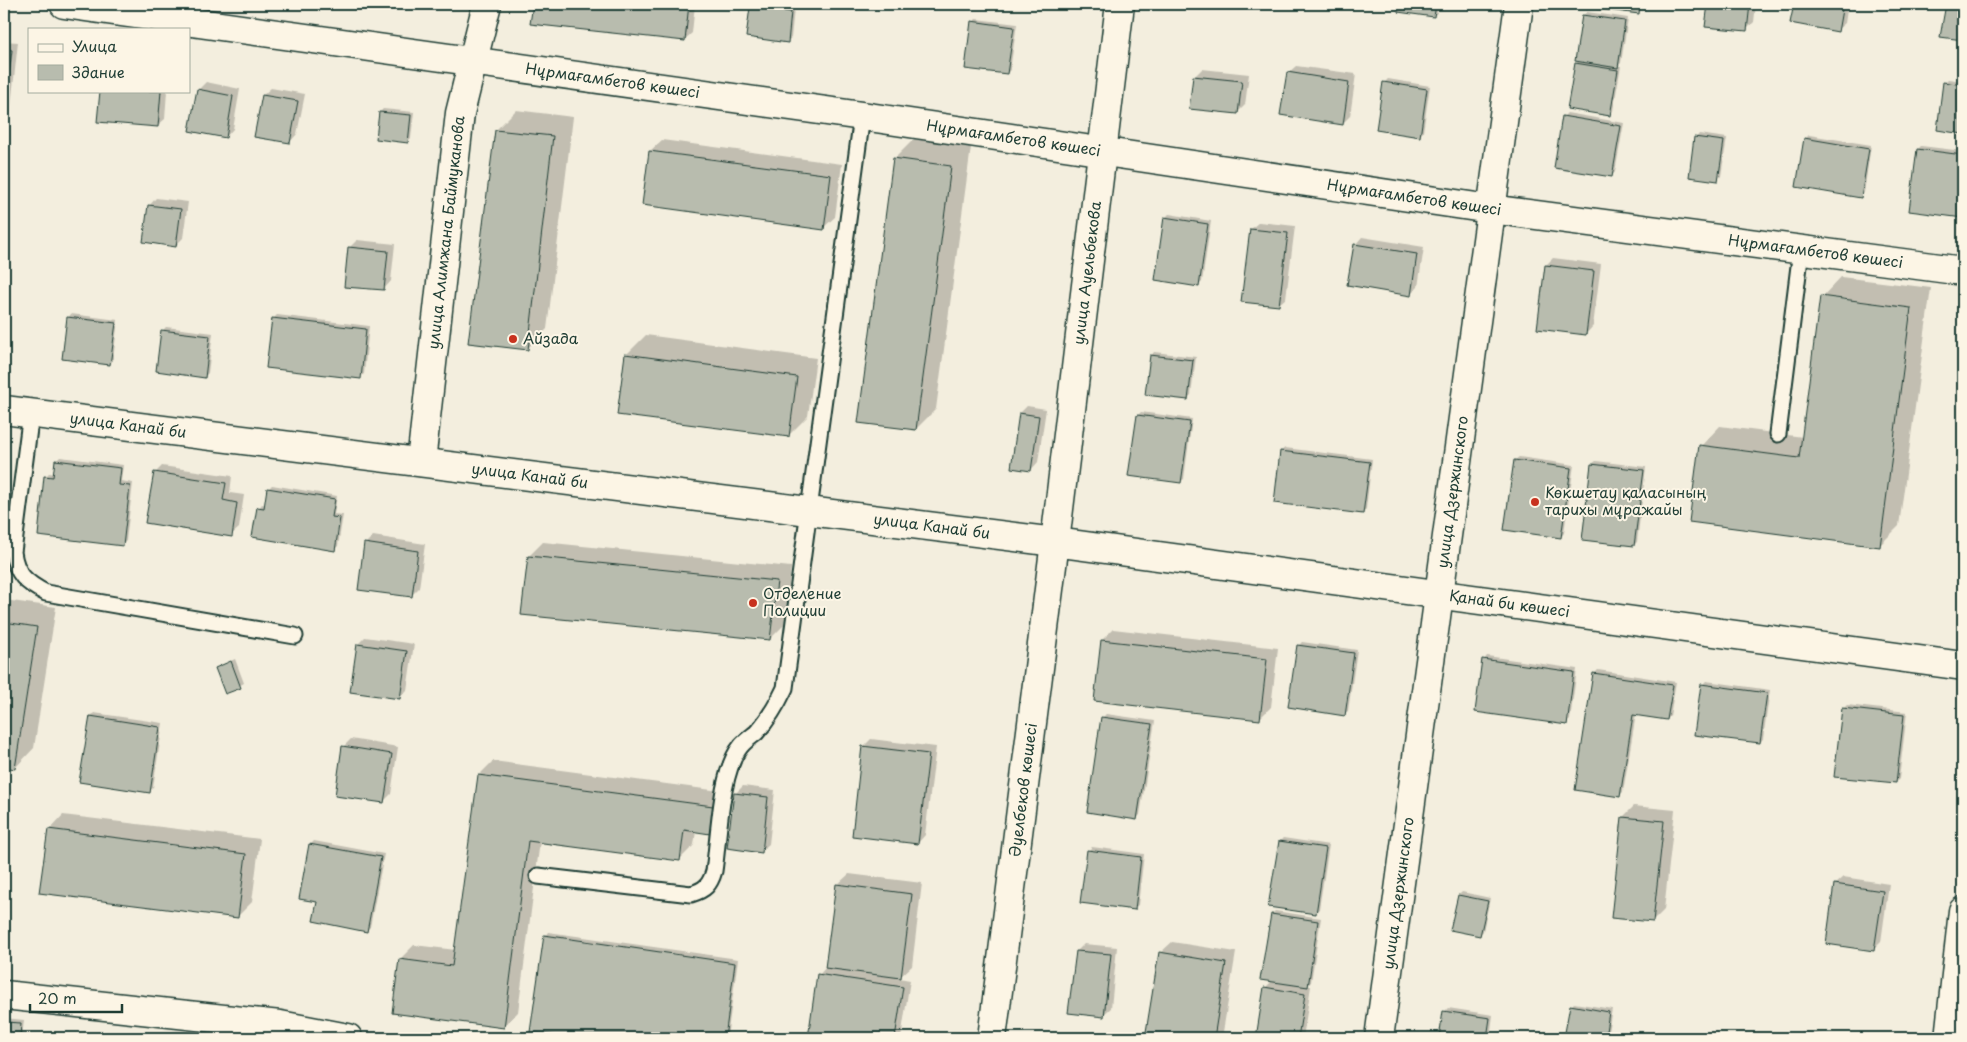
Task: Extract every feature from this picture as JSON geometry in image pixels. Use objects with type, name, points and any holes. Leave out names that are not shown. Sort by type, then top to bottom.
[{"type":"street","name":"Нұрмағамбетов көшесі","points":[[64,4],[862,116],[1490,209],[1963,271]]},
{"type":"street","name":"улица Алимжана Баймуканова","points":[[421,462],[460,113],[487,4]]},
{"type":"street","name":"улица Ауельбекова","points":[[1056,542],[1120,4]]},
{"type":"street","name":"улица Дзержинского","points":[[1379,1038],[1437,594],[1519,4]]},
{"type":"street","name":"улица Канай би","points":[[4,410],[1056,542]]},
{"type":"street","name":"Қанай би көшесі","points":[[1056,542],[1963,666]]},
{"type":"street","name":"Әуелбеков көшесі","points":[[992,1038],[1056,542]]},
{"type":"street","points":[[1949,1038],[1963,911]]},
{"type":"street","points":[[4,995],[280,1025],[298,1034],[348,1038]]},
{"type":"lane","points":[[538,876],[691,894],[701,891],[710,883],[714,871],[725,786],[730,765],[741,746],[756,732],[777,706],[785,688],[862,116]]},
{"type":"lane","points":[[1778,434],[1800,250]]},
{"type":"lane","points":[[31,413],[14,552],[15,566],[23,580],[46,592],[296,636]]},
{"type":"building","points":[[533,4],[689,4],[685,41],[530,24]]},
{"type":"building","points":[[1399,4],[1436,4],[1434,17],[1398,12]]},
{"type":"building","points":[[1585,4],[1640,4],[1639,14],[1584,7]]},
{"type":"building","points":[[1708,4],[1750,4],[1747,31],[1705,27]]},
{"type":"building","points":[[1794,4],[1843,4],[1838,32],[1790,23]]},
{"type":"building","points":[[1946,4],[1963,4],[1963,40],[1940,37]]},
{"type":"building","points":[[750,7],[791,12],[788,43],[746,37]]},
{"type":"building","points":[[1582,15],[1625,21],[1618,68],[1575,61]]},
{"type":"building","points":[[971,21],[1014,27],[1007,74],[965,69]]},
{"type":"building","points":[[4,49],[12,50],[4,115]]},
{"type":"building","points":[[1575,63],[1618,70],[1610,116],[1567,109]]},
{"type":"building","points":[[1287,72],[1349,82],[1343,125],[1280,115]]},
{"type":"building","points":[[1193,76],[1242,81],[1238,114],[1189,109]]},
{"type":"building","points":[[1383,82],[1427,89],[1420,137],[1376,130]]},
{"type":"building","points":[[1943,82],[1963,85],[1963,134],[1937,130]]},
{"type":"building","points":[[197,89],[233,96],[226,138],[189,131]]},
{"type":"building","points":[[100,92],[161,92],[158,127],[97,122]]},
{"type":"building","points":[[262,95],[298,101],[290,143],[254,137]]},
{"type":"building","points":[[379,112],[411,115],[408,143],[376,139]]},
{"type":"building","points":[[1562,116],[1621,126],[1612,177],[1554,168]]},
{"type":"building","points":[[495,130],[553,136],[528,350],[468,343]]},
{"type":"building","points":[[1694,137],[1724,141],[1718,181],[1689,177]]},
{"type":"building","points":[[1804,138],[1869,149],[1861,198],[1796,187]]},
{"type":"building","points":[[1917,149],[1963,155],[1963,218],[1909,211]]},
{"type":"building","points":[[649,151],[831,175],[824,230],[642,205]]},
{"type":"building","points":[[893,158],[951,166],[916,430],[858,423]]},
{"type":"building","points":[[148,205],[181,209],[176,247],[143,242]]},
{"type":"building","points":[[1164,217],[1208,224],[1199,287],[1155,280]]},
{"type":"building","points":[[1250,229],[1288,233],[1279,306],[1241,302]]},
{"type":"building","points":[[1354,244],[1417,254],[1411,296],[1347,285]]},
{"type":"building","points":[[348,247],[388,251],[384,290],[344,287]]},
{"type":"building","points":[[1545,265],[1594,271],[1586,335],[1537,329]]},
{"type":"building","points":[[1820,296],[1911,308],[1880,547],[1689,522],[1699,445],[1799,458]]},
{"type":"building","points":[[67,317],[116,323],[110,365],[62,359]]},
{"type":"building","points":[[272,318],[366,329],[361,379],[266,368]]},
{"type":"building","points":[[161,330],[210,336],[205,378],[156,371]]},
{"type":"building","points":[[625,354],[797,377],[789,437],[617,415]]},
{"type":"building","points":[[1150,355],[1193,360],[1188,400],[1145,395]]},
{"type":"building","points":[[1019,413],[1039,416],[1031,471],[1011,468]]},
{"type":"building","points":[[1137,415],[1190,422],[1181,483],[1128,476]]},
{"type":"building","points":[[1280,451],[1370,462],[1363,514],[1274,503]]},
{"type":"building","points":[[55,460],[121,468],[119,485],[130,486],[123,546],[38,536],[44,476],[53,477]]},
{"type":"building","points":[[1514,460],[1571,468],[1561,538],[1504,530]]},
{"type":"building","points":[[1591,464],[1644,470],[1634,546],[1582,540]]},
{"type":"building","points":[[154,472],[226,483],[223,500],[237,503],[232,537],[145,523]]},
{"type":"building","points":[[267,488],[335,499],[332,517],[340,518],[335,551],[252,537],[257,507],[264,508]]},
{"type":"building","points":[[364,543],[418,551],[412,597],[358,590]]},
{"type":"building","points":[[528,556],[777,581],[770,640],[521,615]]},
{"type":"building","points":[[4,622],[37,627],[15,769],[4,767]]},
{"type":"building","points":[[1101,640],[1267,659],[1260,720],[1094,701]]},
{"type":"building","points":[[357,644],[407,651],[400,699],[350,692]]},
{"type":"building","points":[[1297,645],[1354,653],[1345,716],[1288,707]]},
{"type":"building","points":[[1482,659],[1574,672],[1567,725],[1475,712]]},
{"type":"building","points":[[231,661],[241,688],[225,694],[215,668]]},
{"type":"building","points":[[1593,673],[1673,685],[1667,720],[1633,715],[1620,797],[1575,790]]},
{"type":"building","points":[[1701,684],[1767,693],[1760,743],[1694,735]]},
{"type":"building","points":[[1842,708],[1904,715],[1896,783],[1834,777]]},
{"type":"building","points":[[90,716],[160,727],[150,793],[79,782]]},
{"type":"building","points":[[1101,717],[1152,724],[1137,820],[1087,812]]},
{"type":"building","points":[[342,746],[392,754],[384,803],[335,796]]},
{"type":"building","points":[[862,746],[929,754],[918,844],[852,836]]},
{"type":"building","points":[[478,775],[713,806],[710,834],[684,830],[680,861],[528,841],[504,1028],[392,1013],[399,959],[452,966]]},
{"type":"building","points":[[734,793],[768,797],[762,853],[727,848]]},
{"type":"building","points":[[1622,817],[1664,821],[1653,922],[1611,918]]},
{"type":"building","points":[[48,829],[246,854],[238,918],[39,893]]},
{"type":"building","points":[[1279,841],[1326,848],[1316,914],[1268,907]]},
{"type":"building","points":[[309,844],[381,857],[367,932],[313,921],[317,902],[299,899]]},
{"type":"building","points":[[1087,850],[1141,857],[1135,910],[1080,903]]},
{"type":"building","points":[[836,884],[912,894],[901,978],[825,968]]},
{"type":"building","points":[[1834,884],[1883,891],[1874,951],[1826,944]]},
{"type":"building","points":[[1458,895],[1488,901],[1480,936],[1450,930]]},
{"type":"building","points":[[1271,914],[1318,921],[1308,987],[1260,980]]},
{"type":"building","points":[[544,935],[735,963],[725,1038],[572,1038],[530,1032]]},
{"type":"building","points":[[1076,951],[1111,954],[1104,1017],[1068,1013]]},
{"type":"building","points":[[1159,952],[1226,963],[1214,1038],[1145,1038]]},
{"type":"building","points":[[817,974],[903,987],[895,1038],[808,1038]]},
{"type":"building","points":[[1264,987],[1305,994],[1298,1038],[1256,1038]]},
{"type":"building","points":[[1570,1005],[1609,1012],[1605,1038],[1564,1038]]},
{"type":"building","points":[[1443,1011],[1490,1018],[1487,1038],[1439,1038]]},
{"type":"building","points":[[4,1022],[21,1023],[20,1038],[4,1038]]},
{"type":"place","name":"Айзада","points":[[513,339]]},
{"type":"place","name":"Көкшетау қаласының тарихы мұражайы","points":[[1535,502]]},
{"type":"place","name":"Отделение Полиции","points":[[753,603]]}]
